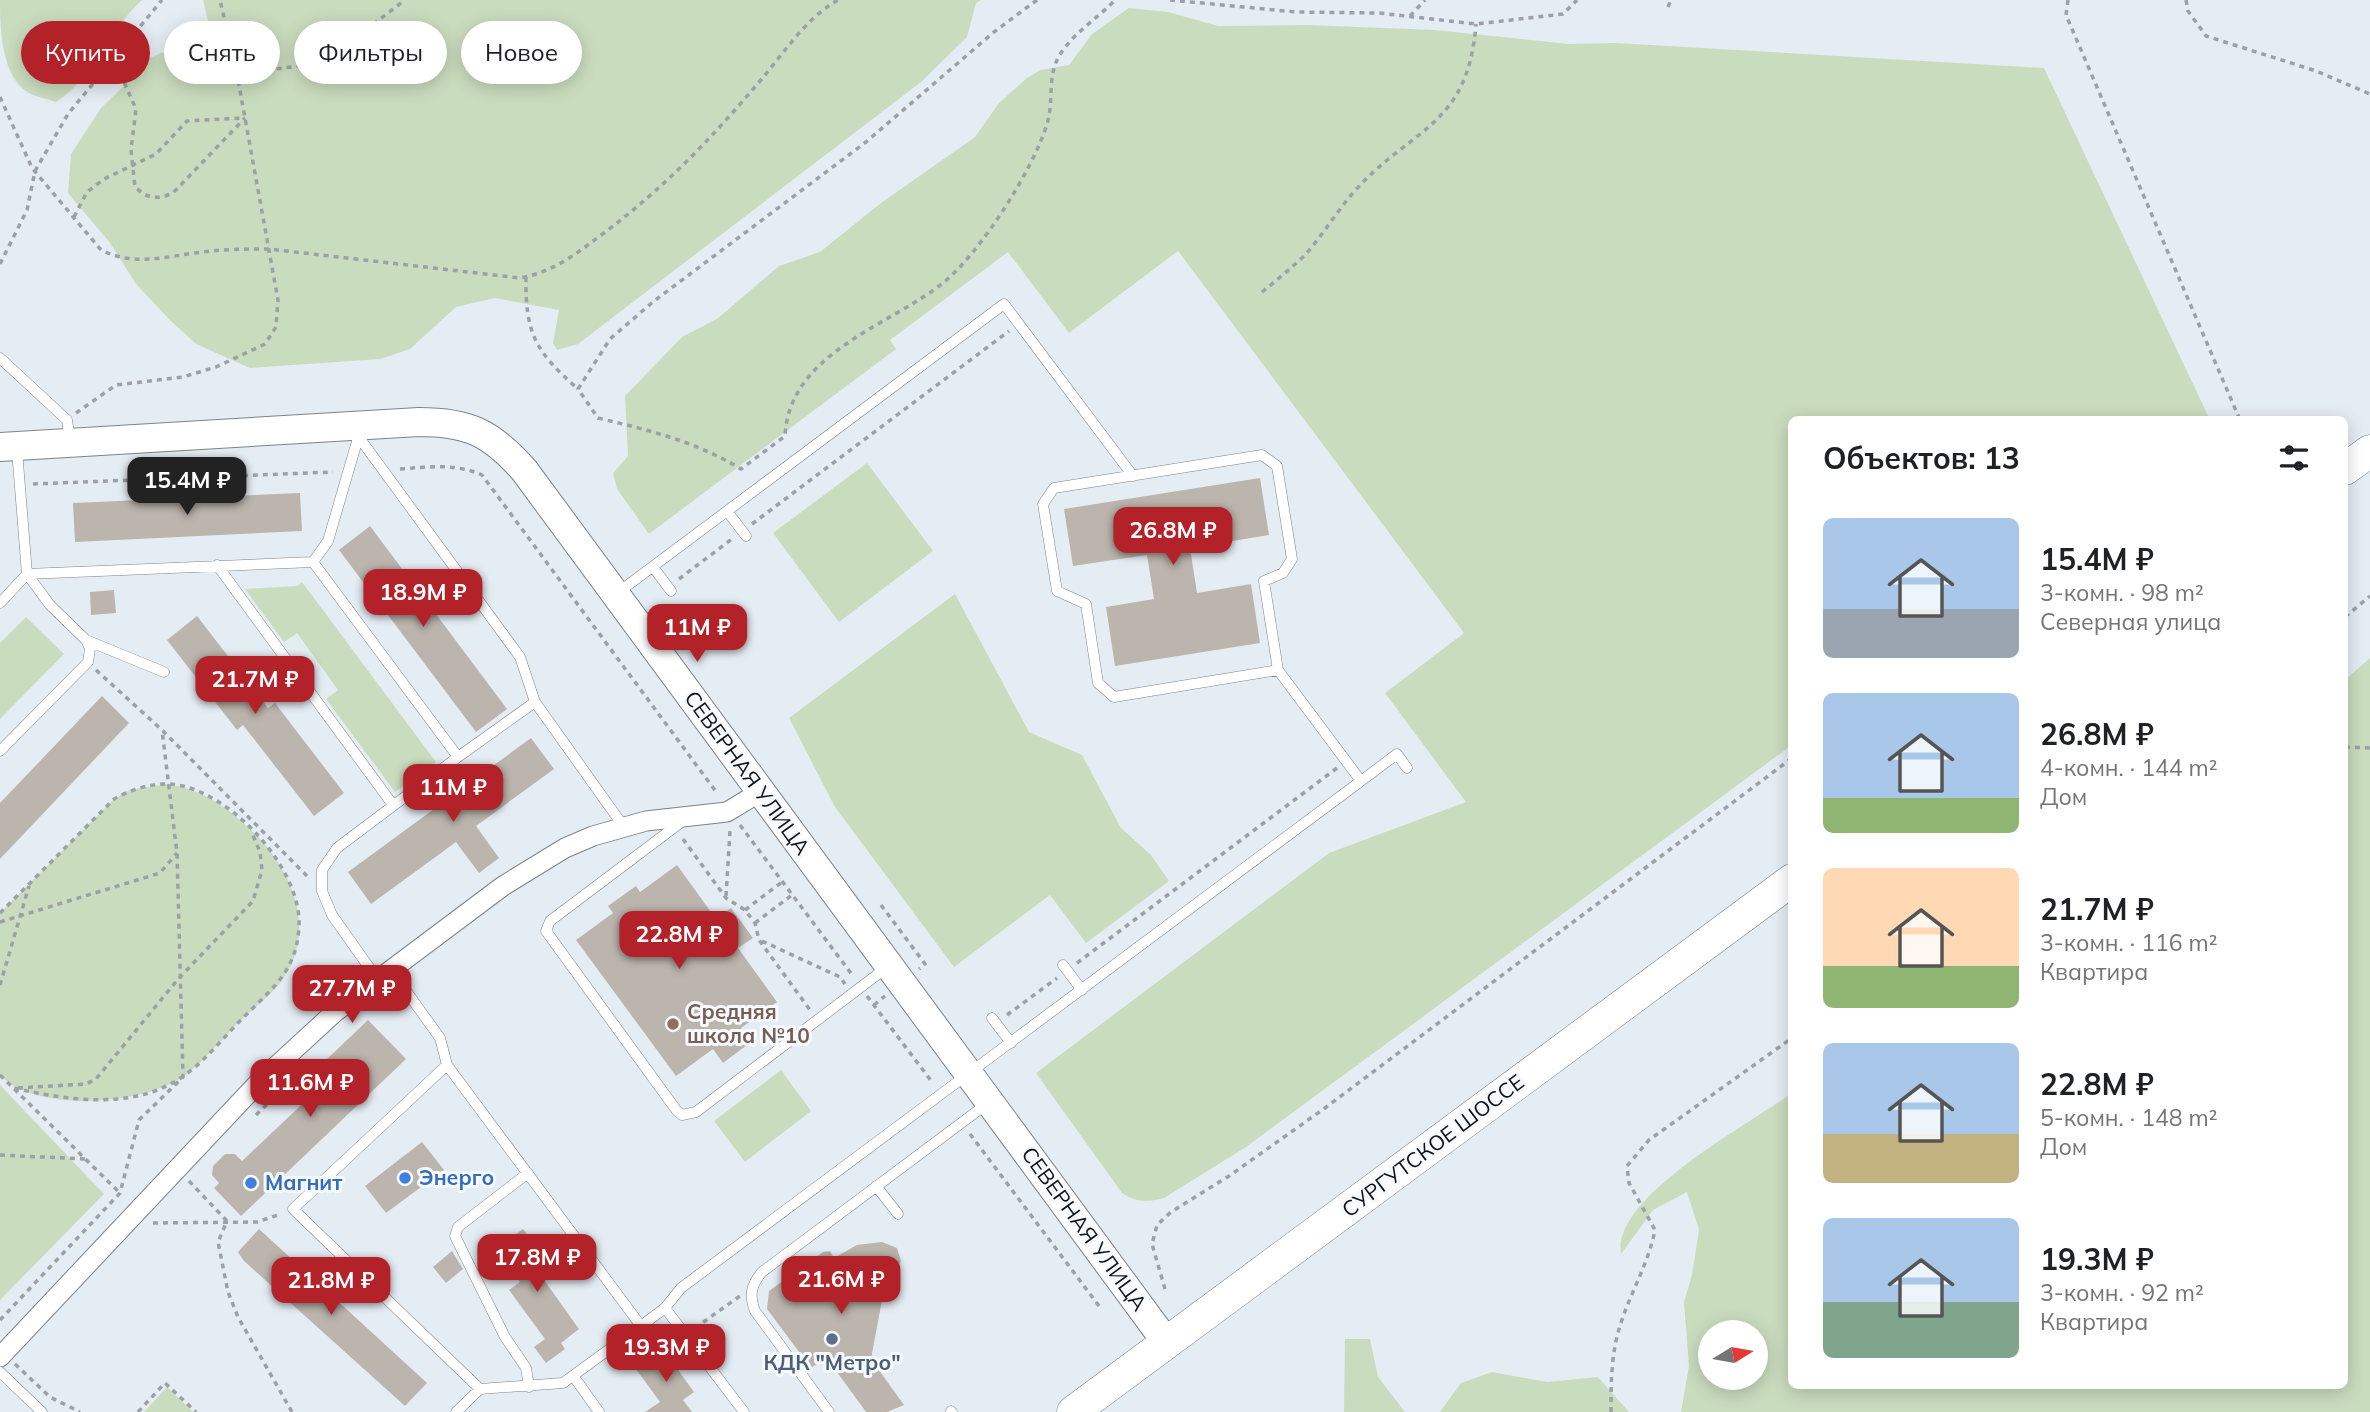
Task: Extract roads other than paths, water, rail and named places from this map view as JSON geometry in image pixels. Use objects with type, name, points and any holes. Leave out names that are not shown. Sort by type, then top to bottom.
[{"type":"main road","points":[[2348,467],[2370,451]]},
{"type":"main road","name":"СУРГУТСКОЕ ШОССЕ","points":[[1073,1412],[1788,883]]},
{"type":"street","name":"СЕВЕРНАЯ УЛИЦА","points":[[8,446],[69,431],[358,432],[443,422],[469,427],[490,436],[524,470],[1167,1343]]},
{"type":"street","points":[[7,1360],[116,1233],[260,1081],[335,1012],[503,886],[565,848],[625,827],[730,811],[760,792]]},
{"type":"lane","points":[[616,594],[1004,304],[1133,476]]},
{"type":"lane","points":[[0,358],[69,431]]},
{"type":"lane","points":[[358,432],[382,470],[520,657],[535,702],[625,827]]},
{"type":"lane","points":[[313,562],[328,541],[358,432]]},
{"type":"lane","points":[[0,751],[88,662],[90,648],[86,640],[50,605],[27,574],[19,485],[8,446]]},
{"type":"lane","points":[[1278,670],[1114,696],[1098,683],[1086,604],[1057,591],[1043,503],[1054,488],[1262,456],[1277,466],[1292,559],[1283,573],[1264,582],[1278,670],[1361,781]]},
{"type":"lane","points":[[727,511],[744,533]]},
{"type":"lane","points":[[0,603],[27,574],[313,562]]},
{"type":"lane","points":[[313,562],[458,757]]},
{"type":"lane","points":[[217,565],[393,805]]},
{"type":"lane","points":[[653,567],[669,589]]},
{"type":"lane","points":[[86,640],[164,672]]},
{"type":"lane","points":[[535,702],[393,805],[329,856],[322,870],[322,891],[332,915],[440,1038],[447,1065],[641,1326]]},
{"type":"lane","points":[[456,1412],[480,1388],[553,1385],[574,1377],[665,1308],[681,1288],[1397,754],[1407,768]]},
{"type":"lane","points":[[690,815],[550,920],[546,931],[682,1115],[696,1112],[889,965]]},
{"type":"lane","points":[[1065,968],[1082,990]]},
{"type":"lane","points":[[994,1021],[1011,1043]]},
{"type":"lane","points":[[447,1065],[293,1209],[480,1388]]},
{"type":"lane","points":[[830,1412],[755,1311],[751,1291],[762,1272],[990,1101]]},
{"type":"lane","points":[[528,1173],[458,1227],[455,1236],[505,1338],[526,1368],[529,1387]]},
{"type":"lane","points":[[876,1186],[898,1214]]},
{"type":"lane","points":[[665,1308],[744,1412]]},
{"type":"lane","points":[[0,1372],[42,1412]]},
{"type":"lane","points":[[574,1377],[599,1412]]},
{"type":"place","name":"Средняя школа №10","points":[[673,1024]]},
{"type":"place","name":"Энерго","points":[[405,1178]]},
{"type":"place","name":"Магнит","points":[[251,1183]]},
{"type":"place","name":"КДК \"Метро\"","points":[[832,1339]]}]
